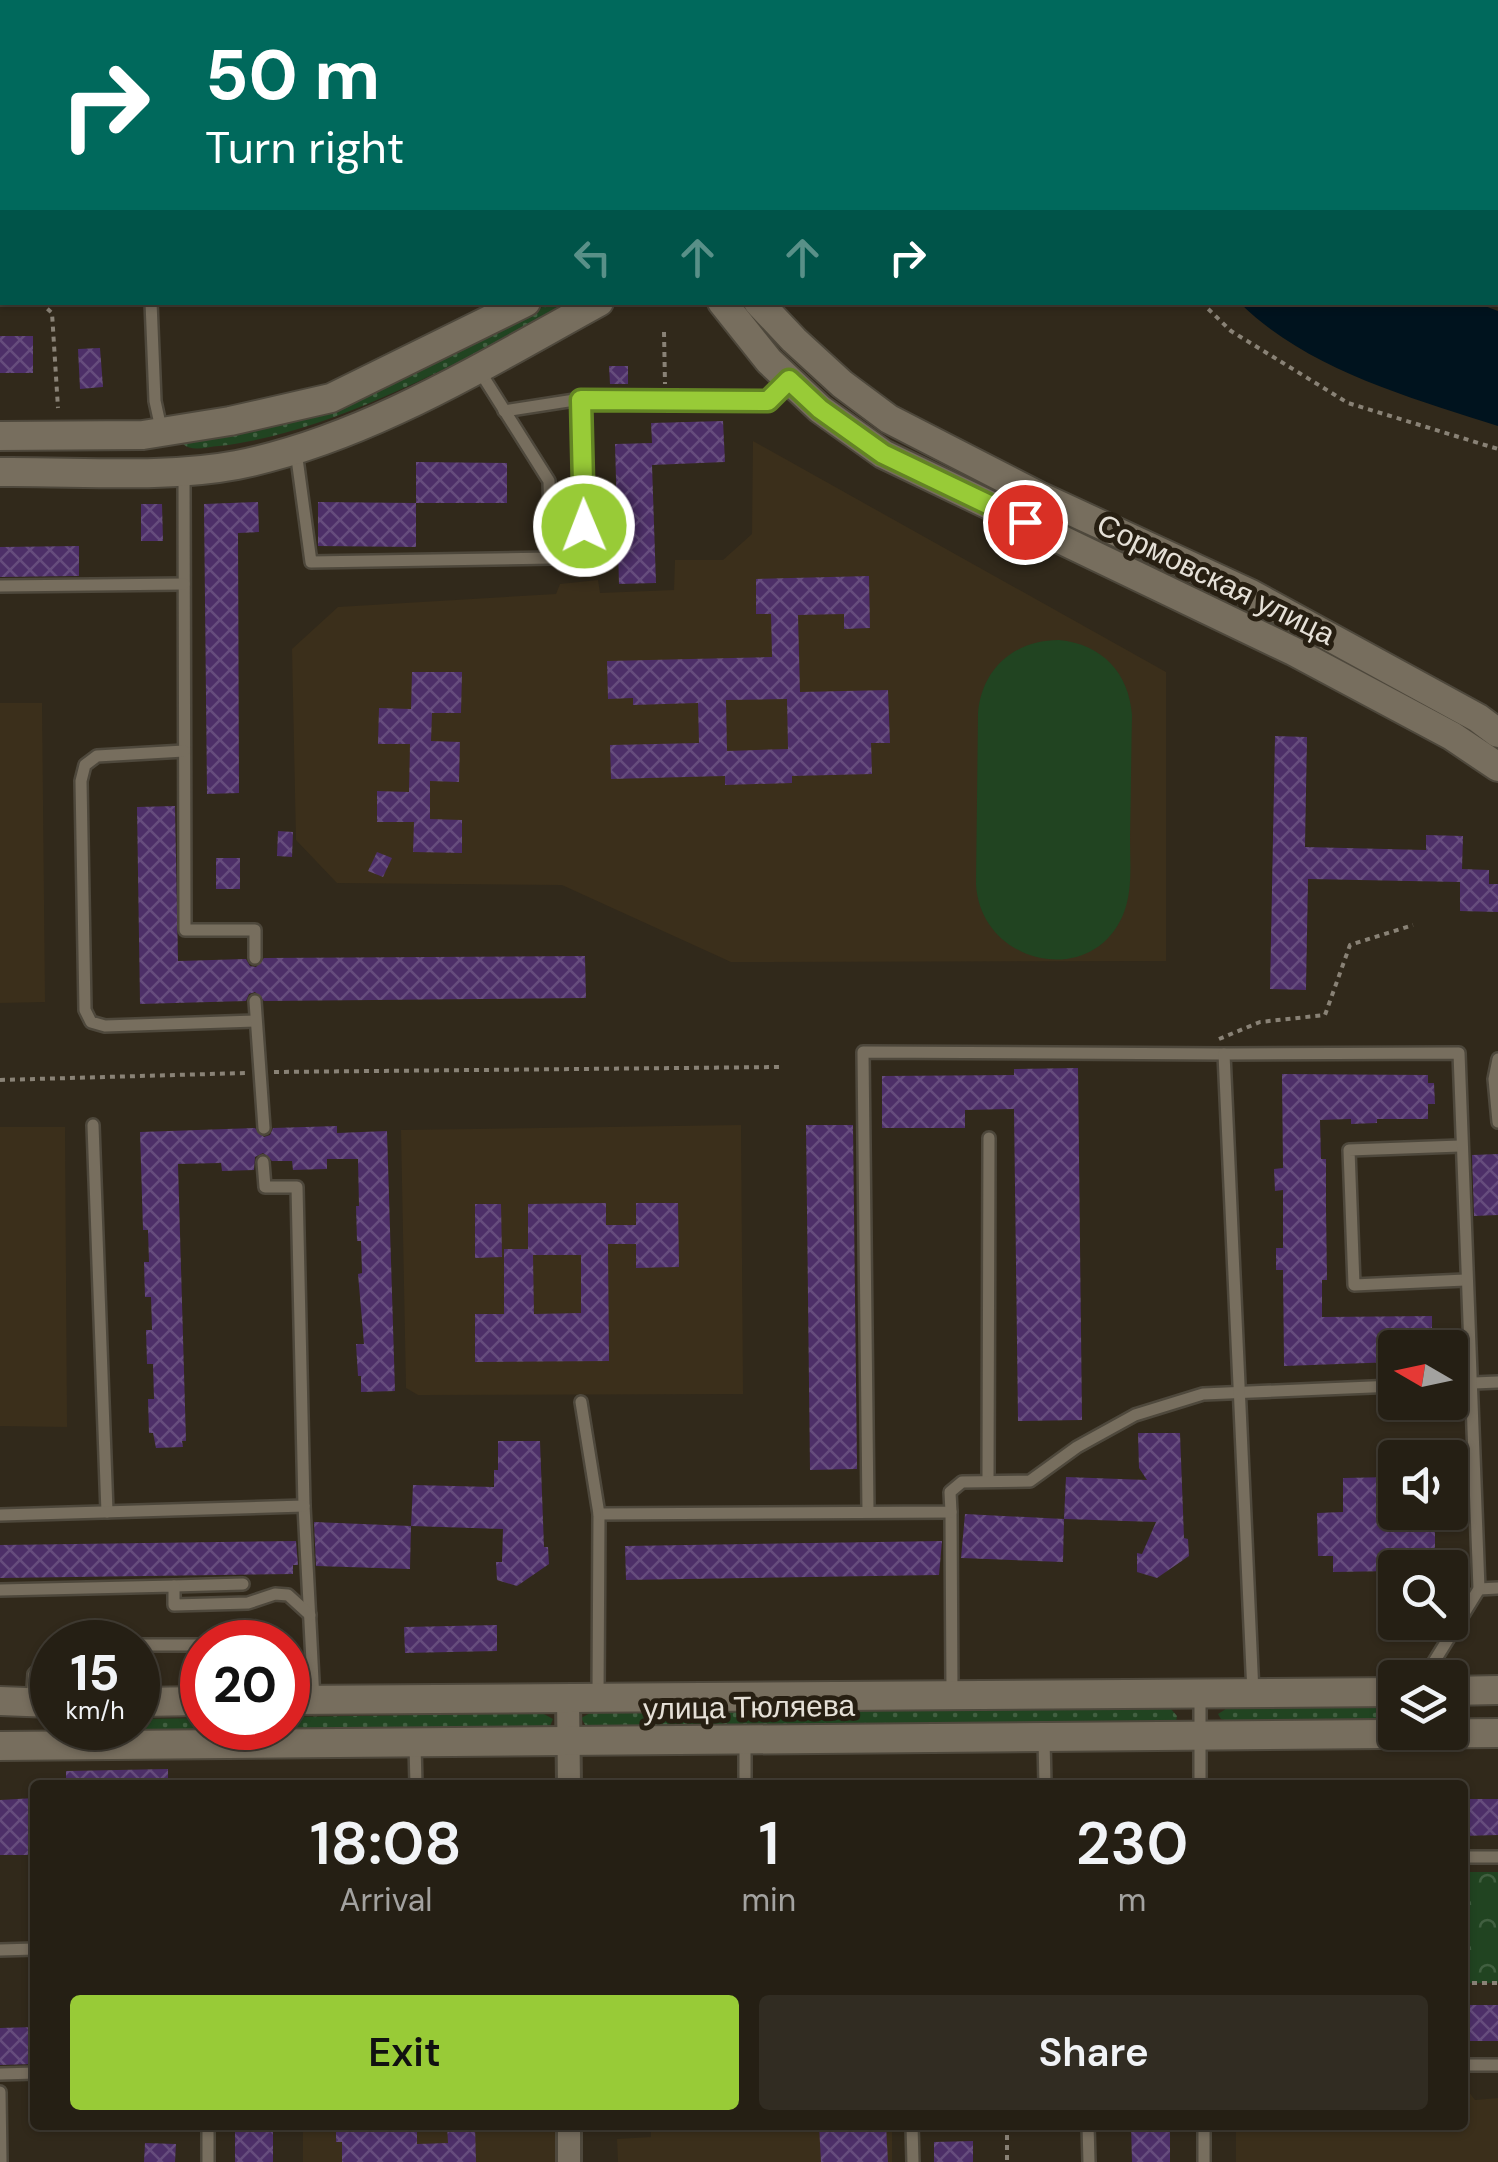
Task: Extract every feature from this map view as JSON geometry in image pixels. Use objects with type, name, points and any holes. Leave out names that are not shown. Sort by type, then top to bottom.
[{"type":"main road","points":[[0,436],[152,434],[331,398],[520,305]]},
{"type":"main road","points":[[0,472],[184,471],[233,466],[296,451],[348,432],[478,368],[593,305]]},
{"type":"main road","name":"Сормовская улица","points":[[724,305],[789,380],[820,409],[883,454],[1293,650],[1498,767]]},
{"type":"main road","name":"Сормовская улица","points":[[761,305],[830,373],[889,419],[1039,496],[1251,594],[1492,728]]},
{"type":"main road","points":[[144,471],[152,434]]},
{"type":"main road","points":[[1469,748],[1492,728]]},
{"type":"main road","points":[[1468,1691],[1498,1690]]},
{"type":"main road","name":"улица Тюляева","points":[[310,1695],[1378,1692]]},
{"type":"main road","points":[[0,1701],[30,1702]]},
{"type":"main road","name":"улица Тюляева","points":[[160,1745],[1498,1732]]},
{"type":"main road","name":"улица Тюляева","points":[[0,1746],[30,1746]]},
{"type":"street","points":[[568,1697],[569,1780]]},
{"type":"street","points":[[569,2130],[569,2162]]},
{"type":"lane","points":[[151,305],[156,400],[152,434]]},
{"type":"lane","points":[[296,451],[311,562],[551,558],[549,481],[478,368]]},
{"type":"lane","points":[[504,411],[581,400],[768,401],[789,380]]},
{"type":"lane","points":[[581,400],[584,526]]},
{"type":"lane","points":[[184,471],[184,930],[255,930],[255,958]]},
{"type":"lane","points":[[0,586],[184,584]]},
{"type":"lane","points":[[184,751],[97,756],[85,765],[81,780],[85,1010],[91,1022],[105,1026],[255,1021]]},
{"type":"lane","points":[[255,1001],[264,1128]]},
{"type":"lane","points":[[868,1510],[863,1052],[1459,1052],[1479,1589],[1435,1660]]},
{"type":"lane","points":[[1224,1054],[1253,1694]]},
{"type":"lane","points":[[1498,1058],[1494,1078],[1498,1122]]},
{"type":"lane","points":[[93,1124],[107,1512]]},
{"type":"lane","points":[[988,1480],[989,1138]]},
{"type":"lane","points":[[1460,1146],[1349,1150],[1354,1285],[1466,1280]]},
{"type":"lane","points":[[263,1162],[265,1186],[297,1187],[309,1620]]},
{"type":"lane","points":[[1468,1383],[1498,1382]]},
{"type":"lane","points":[[952,1696],[950,1492],[962,1482],[1030,1481],[1077,1447],[1135,1414],[1203,1394],[1378,1387]]},
{"type":"lane","points":[[581,1402],[598,1514],[598,1697]]},
{"type":"lane","points":[[0,1515],[304,1506]]},
{"type":"lane","points":[[598,1514],[951,1512]]},
{"type":"lane","points":[[0,1590],[243,1584]]},
{"type":"lane","points":[[174,1586],[174,1605],[248,1603],[275,1594],[288,1595],[310,1616]]},
{"type":"lane","points":[[1479,1589],[1498,1588]]},
{"type":"lane","points":[[1200,1695],[1200,1780]]},
{"type":"lane","points":[[1044,1738],[1045,1780]]},
{"type":"lane","points":[[745,1739],[745,1780]]},
{"type":"lane","points":[[415,1742],[416,1780]]},
{"type":"lane","points":[[1468,1858],[1498,1857]]},
{"type":"lane","points":[[0,1950],[30,1948]]},
{"type":"lane","points":[[1468,2065],[1498,2064]]},
{"type":"lane","points":[[0,2074],[30,2073]]},
{"type":"lane","points":[[0,2092],[1,2162]]},
{"type":"lane","points":[[208,2130],[208,2162]]},
{"type":"lane","points":[[912,2130],[914,2162]]},
{"type":"lane","points":[[1088,2130],[1089,2162]]},
{"type":"lane","points":[[1204,2130],[1204,2162]]},
{"type":"path","points":[[43,305],[52,313],[58,408]]},
{"type":"path","points":[[1204,305],[1231,331],[1348,403],[1498,449]]},
{"type":"path","points":[[664,332],[666,399]]},
{"type":"path","points":[[1187,1053],[1260,1022],[1326,1014],[1350,945],[1413,925]]},
{"type":"path","points":[[0,1080],[261,1072],[780,1067]]},
{"type":"path","points":[[1468,1983],[1498,1983]]},
{"type":"path","points":[[1007,2130],[1007,2162]]},
{"type":"shaded area","points":[[753,441],[1166,672],[1166,961],[731,962],[562,885],[337,883],[296,840],[292,649],[338,607],[556,594],[560,584],[598,580],[600,593],[674,590],[675,560],[723,560],[752,534]]},
{"type":"shaded area","points":[[0,703],[42,703],[45,1002],[0,1003]]},
{"type":"shaded area","points":[[741,1125],[743,1394],[418,1395],[406,1388],[401,1130]]},
{"type":"shaded area","points":[[0,1127],[65,1127],[67,1427],[0,1426]]},
{"type":"shaded area","points":[[1468,2091],[1475,2100],[1498,2098],[1498,2162],[1236,2162],[1236,2132],[1468,2130]]},
{"type":"shaded area","points":[[303,2130],[558,2130],[558,2162],[303,2162]]},
{"type":"shaded area","points":[[651,2130],[892,2130],[892,2162],[618,2162],[617,2139],[651,2137]]},
{"type":"green space","points":[[546,305],[567,305],[445,369],[308,426],[200,448],[183,444],[186,440],[503,328]]},
{"type":"green space","points":[[1059,640],[1088,648],[1110,663],[1125,686],[1132,715],[1130,877],[1126,906],[1108,938],[1087,953],[1063,959],[1039,958],[1016,949],[996,933],[982,911],[976,884],[981,697],[994,670],[1015,651]]},
{"type":"green space","points":[[1378,1706],[1378,1718],[1221,1719],[1218,1714],[1229,1707]]},
{"type":"green space","points":[[1171,1709],[1177,1716],[1176,1722],[1168,1725],[587,1728],[581,1718],[592,1712]]},
{"type":"green space","points":[[542,1713],[553,1719],[550,1726],[542,1729],[310,1731],[310,1717]]},
{"type":"green space","points":[[180,1718],[180,1733],[160,1733],[160,1719]]},
{"type":"green space","points":[[1468,1872],[1498,1872],[1498,1983],[1468,1983]]},
{"type":"water","points":[[1242,305],[1482,305],[1498,311],[1498,426],[1361,379],[1266,326]]},
{"type":"building","points":[[0,336],[33,336],[33,373],[0,373]]},
{"type":"building","points":[[100,348],[103,387],[80,389],[78,349]]},
{"type":"building","points":[[609,366],[628,366],[628,384],[610,384]]},
{"type":"building","points":[[723,421],[725,462],[652,465],[656,583],[619,584],[615,444],[652,443],[651,423]]},
{"type":"building","points":[[416,462],[507,463],[507,503],[416,503]]},
{"type":"building","points":[[258,502],[259,532],[238,533],[239,793],[207,794],[204,504]]},
{"type":"building","points":[[318,502],[416,503],[416,547],[318,546]]},
{"type":"building","points":[[141,504],[162,504],[163,541],[141,541]]},
{"type":"building","points":[[79,546],[79,576],[0,577],[0,547]]},
{"type":"building","points":[[869,576],[870,628],[844,629],[844,614],[798,615],[800,692],[888,690],[890,743],[871,743],[872,774],[792,776],[792,783],[725,785],[725,776],[611,779],[610,745],[699,743],[698,703],[633,705],[633,698],[608,699],[607,661],[772,657],[771,614],[756,614],[756,579]],"holes":[[[787,699],[788,749],[727,751],[726,700]]]},
{"type":"building","points":[[412,672],[462,672],[461,713],[432,713],[431,741],[460,742],[459,782],[430,781],[430,819],[462,820],[462,853],[413,852],[414,822],[377,822],[377,791],[409,792],[410,744],[378,744],[379,708],[411,709]]},
{"type":"building","points":[[1275,736],[1307,737],[1305,847],[1426,850],[1426,835],[1463,836],[1462,869],[1489,870],[1489,884],[1498,884],[1498,912],[1460,911],[1460,882],[1308,879],[1306,990],[1270,989]]},
{"type":"building","points":[[175,806],[178,961],[246,959],[256,967],[264,958],[585,956],[586,998],[264,1001],[255,992],[246,1001],[140,1004],[137,807]]},
{"type":"building","points":[[278,831],[293,832],[292,857],[277,856]]},
{"type":"building","points":[[377,852],[392,858],[383,877],[368,871]]},
{"type":"building","points":[[216,858],[240,858],[240,889],[216,889]]},
{"type":"building","points":[[1078,1068],[1082,1420],[1018,1421],[1014,1109],[965,1110],[965,1128],[882,1128],[882,1076],[1014,1075],[1014,1069]]},
{"type":"building","points":[[1282,1074],[1428,1075],[1428,1083],[1434,1083],[1435,1104],[1428,1104],[1428,1119],[1377,1119],[1377,1123],[1351,1124],[1351,1119],[1320,1120],[1321,1159],[1326,1159],[1327,1280],[1322,1280],[1322,1317],[1432,1316],[1432,1330],[1378,1330],[1378,1363],[1284,1366],[1283,1270],[1276,1270],[1276,1248],[1283,1248],[1283,1190],[1275,1191],[1274,1169],[1283,1168]]},
{"type":"building","points":[[806,1125],[853,1125],[857,1469],[810,1470]]},
{"type":"building","points":[[337,1126],[337,1133],[387,1131],[395,1391],[361,1392],[358,1376],[356,1344],[364,1344],[358,1274],[362,1273],[361,1241],[357,1241],[358,1159],[327,1159],[327,1169],[293,1170],[292,1161],[272,1161],[263,1153],[255,1157],[254,1170],[222,1171],[221,1163],[178,1164],[186,1441],[182,1441],[183,1447],[156,1448],[153,1433],[149,1433],[148,1399],[154,1399],[153,1364],[147,1364],[146,1330],[152,1330],[151,1297],[145,1297],[144,1262],[149,1262],[148,1230],[143,1230],[140,1132],[255,1128],[264,1137],[273,1128]]},
{"type":"building","points":[[1498,1154],[1498,1215],[1474,1216],[1472,1155]]},
{"type":"building","points":[[606,1203],[606,1225],[636,1225],[636,1203],[678,1203],[679,1267],[636,1268],[636,1244],[608,1244],[609,1361],[475,1362],[475,1314],[504,1314],[504,1249],[528,1249],[528,1204]],"holes":[[[533,1255],[581,1255],[581,1313],[534,1314]]]},
{"type":"building","points":[[475,1204],[501,1204],[502,1257],[475,1258]]},
{"type":"building","points":[[1138,1433],[1180,1433],[1184,1538],[1188,1539],[1189,1556],[1157,1578],[1137,1572],[1137,1553],[1142,1554],[1156,1522],[1064,1519],[1066,1477],[1147,1480],[1139,1468]]},
{"type":"building","points":[[498,1441],[540,1441],[544,1547],[548,1547],[549,1564],[517,1586],[497,1580],[496,1562],[502,1562],[503,1529],[411,1526],[413,1485],[494,1487]]},
{"type":"building","points":[[1378,1477],[1378,1530],[1435,1530],[1435,1550],[1378,1550],[1378,1571],[1333,1572],[1333,1556],[1318,1556],[1317,1513],[1343,1512],[1343,1478]]},
{"type":"building","points":[[965,1514],[1064,1519],[1063,1562],[961,1558]]},
{"type":"building","points":[[314,1522],[411,1526],[410,1569],[316,1566]]},
{"type":"building","points":[[296,1541],[298,1565],[293,1565],[293,1574],[0,1578],[0,1545]]},
{"type":"building","points":[[942,1541],[939,1575],[626,1580],[625,1546]]},
{"type":"building","points":[[497,1625],[497,1651],[405,1653],[404,1627]]},
{"type":"building","points":[[168,1769],[168,1780],[66,1780],[66,1771]]},
{"type":"building","points":[[30,1798],[30,1855],[0,1855],[0,1800]]},
{"type":"building","points":[[1468,1799],[1498,1799],[1498,1835],[1468,1836]]},
{"type":"building","points":[[1468,2005],[1498,2005],[1498,2041],[1468,2041]]},
{"type":"building","points":[[30,2027],[30,2064],[0,2065],[0,2028]]},
{"type":"building","points":[[235,2130],[273,2130],[273,2162],[235,2162]]},
{"type":"building","points":[[336,2130],[417,2130],[417,2144],[448,2143],[447,2130],[475,2130],[476,2162],[342,2162],[342,2142],[336,2142]]},
{"type":"building","points":[[819,2130],[886,2130],[888,2162],[821,2162]]},
{"type":"building","points":[[1131,2130],[1170,2130],[1170,2162],[1132,2162]]},
{"type":"building","points":[[973,2141],[973,2162],[934,2162],[934,2142]]},
{"type":"building","points":[[145,2143],[176,2144],[175,2162],[144,2162]]},
{"type":"route","points":[[584,526],[581,400],[768,401],[789,380],[820,409],[883,454],[1025,522]]}]
